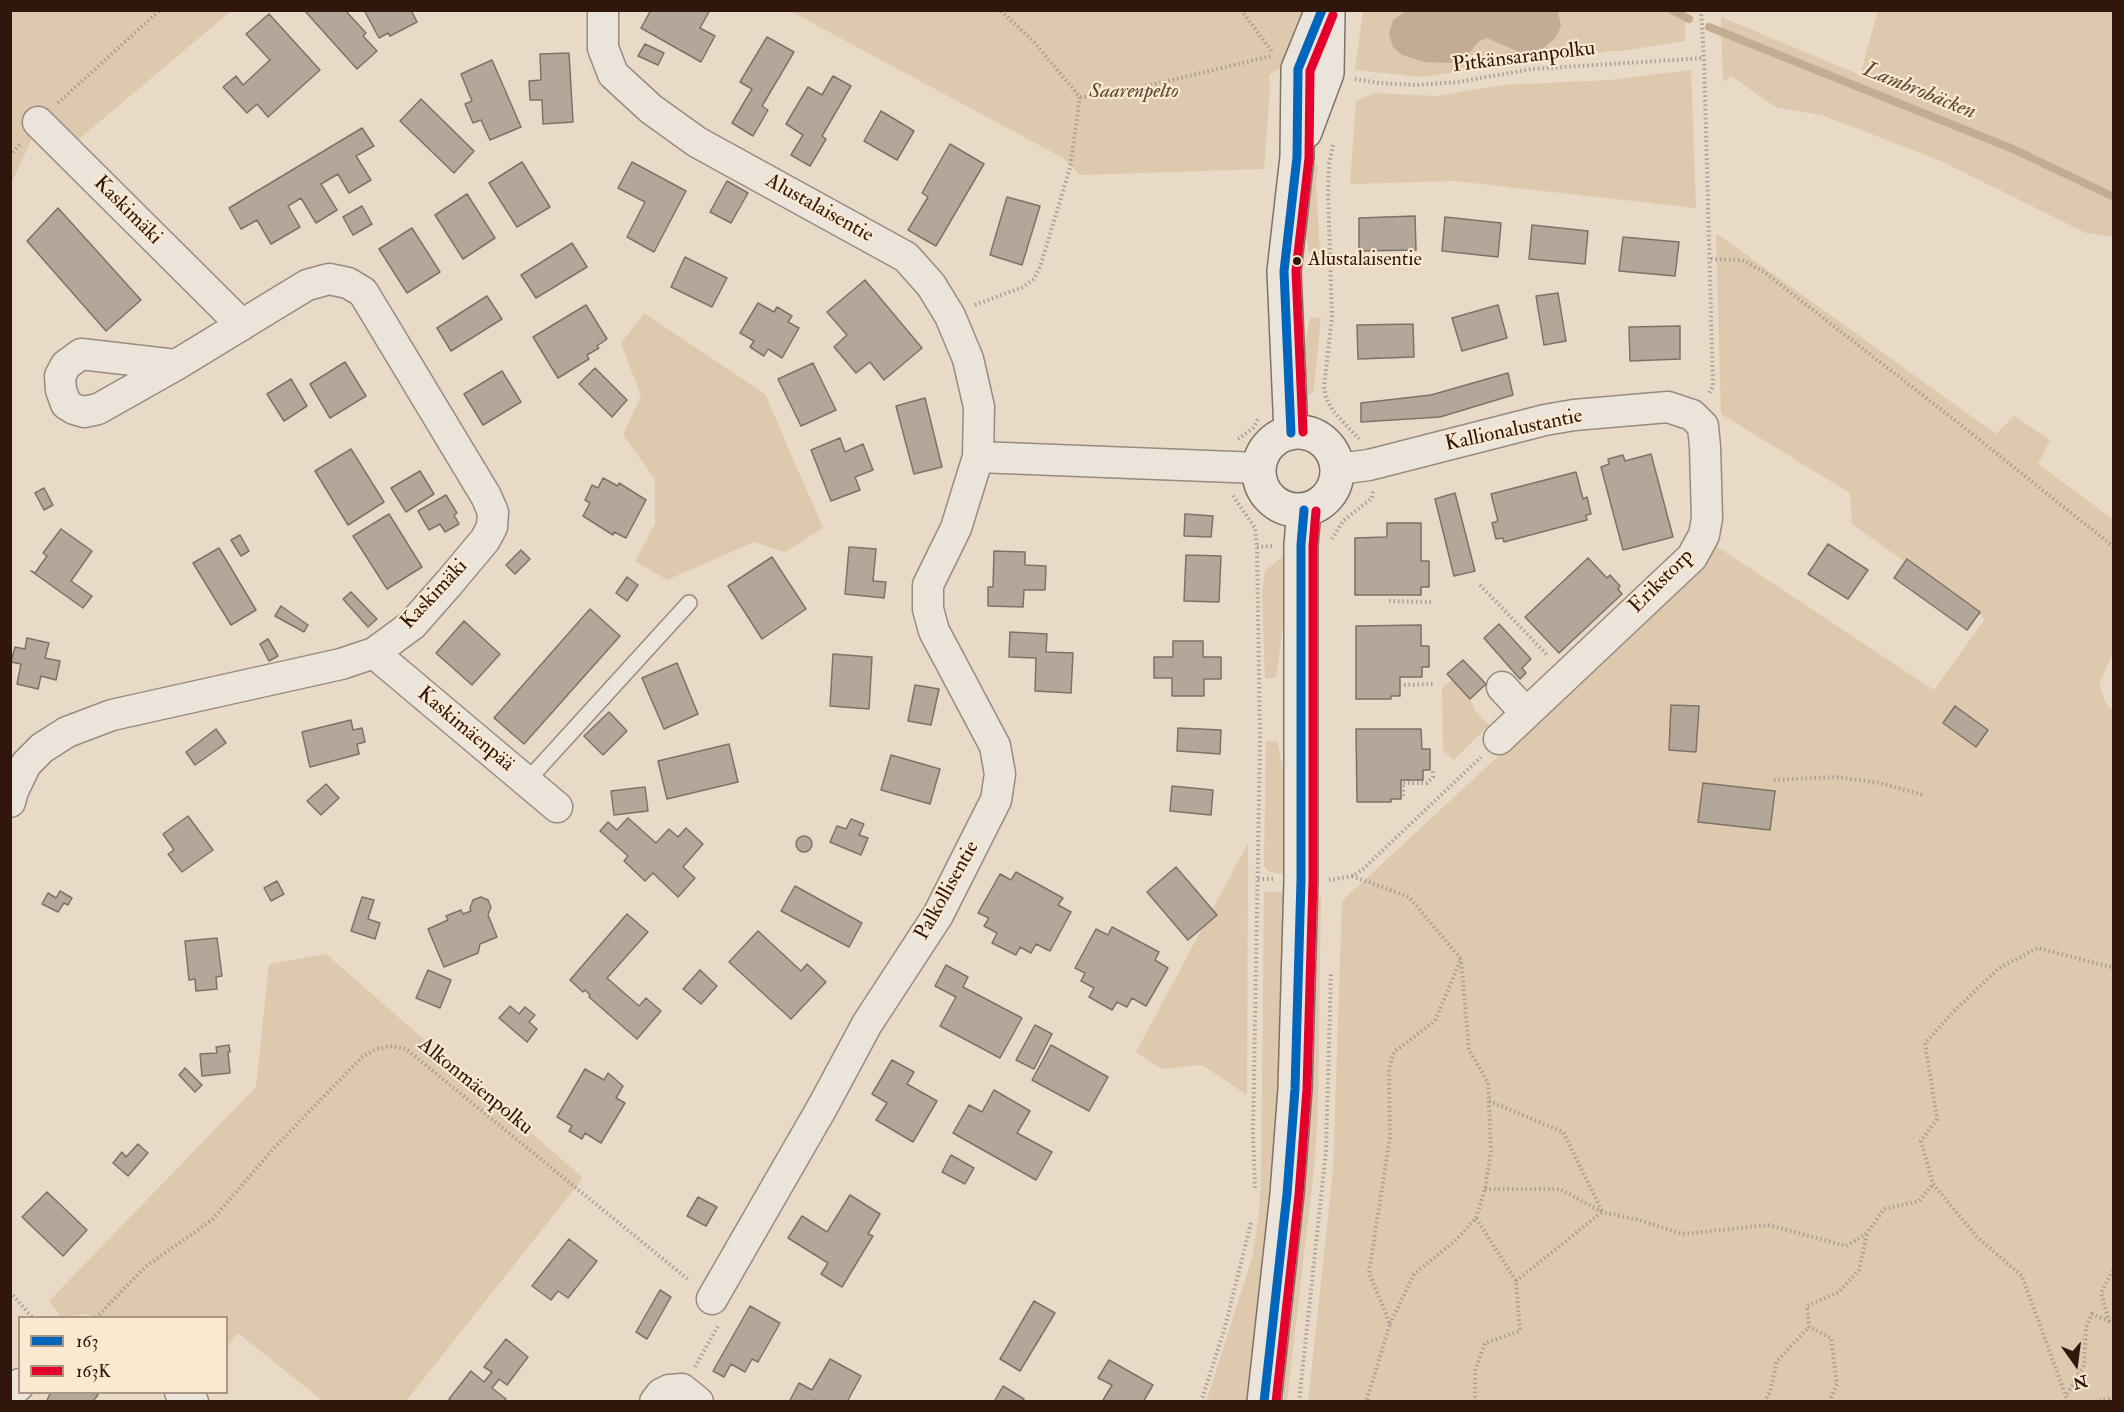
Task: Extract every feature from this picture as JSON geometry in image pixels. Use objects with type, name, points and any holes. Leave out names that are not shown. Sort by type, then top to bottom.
[{"type":"street","name":"Alustalaisentie","points":[[603,10],[603,48],[613,74],[651,110],[697,142],[906,258],[931,285],[950,316],[968,359],[979,407],[978,457]]},
{"type":"street","points":[[1292,433],[1284,271],[1297,156],[1298,69],[1322,10]]},
{"type":"street","points":[[1297,156],[1327,73],[1328,10]]},
{"type":"street","name":"Kaskimäki","points":[[38,122],[242,325]]},
{"type":"street","name":"Kaskimäki","points":[[10,802],[26,764],[42,748],[67,732],[112,715],[341,664],[374,653],[412,625],[450,584],[485,540],[492,527],[493,512],[486,496],[363,292],[348,283],[329,279],[307,285],[176,365]]},
{"type":"street","name":"Kallionalustantie","points":[[1338,469],[1369,465],[1545,420],[1574,415],[1668,407],[1692,415]]},
{"type":"street","name":"Erikstorp","points":[[1498,739],[1692,557],[1704,535],[1707,518],[1705,447],[1702,426],[1692,415]]},
{"type":"street","points":[[1303,432],[1323,441],[1331,449],[1338,469],[1336,482],[1331,492],[1315,507],[1304,510],[1292,510],[1274,503],[1262,487],[1259,468],[1261,458],[1273,441],[1292,433],[1303,432]]},
{"type":"street","points":[[978,457],[1259,468]]},
{"type":"street","name":"Palkollisentie","points":[[712,1299],[823,1106],[867,1024],[938,915],[996,800],[1000,774],[995,746],[934,631],[928,609],[928,585],[956,528],[978,457]]},
{"type":"street","points":[[1264,1401],[1287,1194],[1295,1089],[1301,880],[1301,545],[1304,510]]},
{"type":"street","name":"Kaskimäenpää","points":[[374,653],[557,807]]},
{"type":"street","points":[[1502,687],[1526,713]]},
{"type":"lane","points":[[526,782],[689,603]]},
{"type":"path","points":[[10,156],[38,122],[160,10]]},
{"type":"path","points":[[950,316],[1023,287],[1034,279],[1040,267],[1070,168],[1080,97],[1035,42],[1000,10]]},
{"type":"path","points":[[1241,10],[1279,61]]},
{"type":"path","points":[[1692,415],[1705,401],[1713,387],[1701,10]]},
{"type":"path","points":[[1080,97],[1105,96],[1275,56]]},
{"type":"path","name":"Pitkänsaranpolku","points":[[1348,77],[1378,83],[1416,85],[1458,82],[1532,69],[1704,58]]},
{"type":"path","points":[[1334,142],[1329,164],[1328,192],[1332,317],[1324,387],[1326,398],[1333,411],[1364,445]]},
{"type":"path","points":[[1710,259],[1742,260],[1764,272],[2114,547]]},
{"type":"path","points":[[1233,444],[1253,428],[1263,412]]},
{"type":"path","points":[[1330,544],[1343,521],[1372,498],[1374,486]]},
{"type":"path","points":[[1254,1200],[1256,1189],[1253,1133],[1260,741],[1257,547]]},
{"type":"path","points":[[1480,585],[1567,676]]},
{"type":"path","points":[[1389,602],[1431,602]]},
{"type":"path","points":[[1404,685],[1433,684]]},
{"type":"path","points":[[1332,869],[1332,880],[1352,876],[1362,870],[1498,739]]},
{"type":"path","points":[[1403,796],[1403,783],[1427,783],[1433,777],[1433,770]]},
{"type":"path","points":[[1774,780],[1835,777],[1880,783],[1923,795]]},
{"type":"path","points":[[1352,876],[1409,897],[1461,958],[1469,1050],[1488,1082],[1491,1151],[1485,1189],[1476,1218],[1455,1241],[1414,1274],[1390,1324],[1366,1401]]},
{"type":"path","points":[[2068,1401],[2022,1276],[1977,1238],[1933,1184],[1921,1141],[1937,1119],[1925,1043],[1955,1010],[2000,968],[2038,948],[2114,968]]},
{"type":"path","points":[[1390,1324],[1369,1272],[1390,1137],[1389,1068],[1394,1052],[1435,1021],[1461,958]]},
{"type":"path","name":"Alkonmäenpolku","points":[[97,1316],[145,1267],[212,1220],[274,1148],[362,1057],[376,1049],[392,1046],[406,1049],[712,1299]]},
{"type":"path","points":[[1489,1101],[1563,1132],[1602,1212]]},
{"type":"path","points":[[1809,1327],[1806,1306],[1839,1292],[1859,1270],[1868,1233],[1884,1209],[1919,1201],[1933,1184]]},
{"type":"path","points":[[1485,1189],[1560,1189],[1602,1212],[1639,1220],[1683,1234],[1768,1225],[1846,1246],[1868,1233]]},
{"type":"path","points":[[1201,1401],[1226,1327],[1250,1235],[1253,1212]]},
{"type":"path","points":[[1516,1281],[1602,1212]]},
{"type":"path","points":[[1475,1401],[1475,1371],[1485,1343],[1520,1331],[1516,1281],[1476,1218]]},
{"type":"path","points":[[2067,1394],[2084,1365],[2086,1327],[2092,1314],[2109,1322],[2101,1293],[2114,1268]]},
{"type":"path","points":[[10,1292],[32,1316]]},
{"type":"path","points":[[676,1396],[726,1311],[712,1299]]},
{"type":"path","points":[[1764,1401],[1770,1392],[1777,1360],[1809,1327]]},
{"type":"path","points":[[1809,1327],[1831,1338],[1837,1384],[1829,1401]]},
{"type":"path","points":[[2095,1401],[2114,1396]]},
{"type":"green space","points":[[1878,10],[2113,11],[2113,237],[2086,233],[1941,161],[1822,115],[1777,108],[1731,76],[1723,82],[1721,17],[1860,75]]},
{"type":"green space","points":[[10,11],[231,11],[72,145],[33,136],[11,184]]},
{"type":"green space","name":"Saarenpelto","points":[[790,11],[1307,11],[1293,60],[1269,75],[1264,169],[1080,175],[1063,158]]},
{"type":"green space","points":[[1363,11],[1685,11],[1685,41],[1423,77],[1355,70]]},
{"type":"green space","points":[[1691,70],[1696,208],[1454,181],[1350,184],[1356,101],[1375,93],[1436,96],[1503,85],[1609,80]]},
{"type":"green space","points":[[1311,164],[1318,165],[1316,184],[1320,254],[1309,254],[1305,226]]},
{"type":"green space","points":[[1716,233],[1996,434],[2014,416],[2050,440],[2038,464],[2113,519],[2113,652],[2099,685],[2108,708],[2114,709],[2113,1401],[1308,1402],[1333,1171],[1342,901],[1507,748],[1713,544],[1934,690],[1985,619],[1852,524],[1850,493],[1721,414]]},
{"type":"green space","points":[[644,313],[765,394],[823,528],[785,552],[754,542],[667,580],[635,561],[655,524],[655,479],[623,435],[641,396],[621,343]]},
{"type":"green space","points":[[1321,317],[1314,388],[1313,393],[1306,395],[1302,357],[1310,318]]},
{"type":"green space","points":[[1283,556],[1285,561],[1285,611],[1276,678],[1265,678],[1262,594],[1264,577],[1265,571]]},
{"type":"green space","points":[[1452,680],[1470,699],[1475,711],[1489,725],[1454,760],[1443,750],[1442,688]]},
{"type":"green space","points":[[1266,741],[1277,741],[1287,787],[1286,874],[1269,872],[1264,866]]},
{"type":"green space","points":[[1248,843],[1247,1095],[1202,1065],[1162,1069],[1136,1052]]},
{"type":"green space","points":[[1264,892],[1286,892],[1276,1179],[1249,1401],[1206,1402],[1252,1258],[1259,1215]]},
{"type":"green space","points":[[1312,897],[1321,897],[1315,1160],[1287,1401],[1277,1402]]},
{"type":"green space","points":[[326,954],[583,1178],[406,1401],[323,1401],[238,1333],[228,1346],[228,1316],[92,1316],[87,1314],[60,1316],[49,1301],[256,1087],[269,964]]},
{"type":"shaded area","points":[[1406,11],[1556,11],[1561,26],[1555,38],[1544,48],[1524,54],[1487,38],[1478,42],[1466,57],[1452,63],[1424,62],[1402,55],[1393,47],[1389,34],[1393,20]]},
{"type":"building","points":[[304,10],[345,10],[366,33],[363,36],[377,51],[357,69]]},
{"type":"building","points":[[364,10],[411,10],[417,22],[390,36],[388,33],[379,38]]},
{"type":"building","points":[[651,10],[710,10],[700,28],[715,36],[701,62],[641,28]]},
{"type":"building","points":[[269,14],[320,70],[268,117],[257,104],[247,113],[223,87],[236,76],[243,85],[270,60],[246,34]]},
{"type":"building","points":[[767,37],[794,52],[762,106],[768,110],[753,136],[732,123],[752,89],[740,82]]},
{"type":"building","points":[[645,44],[664,53],[658,65],[638,56]]},
{"type":"building","points":[[569,53],[573,122],[543,124],[542,100],[530,100],[529,81],[541,80],[540,54]]},
{"type":"building","points":[[492,60],[521,127],[490,140],[481,120],[473,123],[465,104],[472,101],[461,74]]},
{"type":"building","points":[[833,76],[851,86],[822,136],[826,139],[810,166],[791,155],[803,135],[786,124],[808,87],[822,95]]},
{"type":"building","points":[[421,99],[474,151],[454,173],[400,121]]},
{"type":"building","points":[[881,111],[914,131],[897,160],[864,141]]},
{"type":"building","points":[[362,128],[374,146],[356,156],[371,180],[349,193],[338,174],[321,184],[337,210],[316,223],[301,198],[288,206],[300,227],[271,244],[257,220],[241,229],[229,208]]},
{"type":"building","points":[[950,144],[984,164],[936,246],[908,230],[928,197],[922,193]]},
{"type":"building","points":[[522,162],[550,207],[517,227],[489,183]]},
{"type":"building","points":[[632,162],[686,191],[654,252],[627,237],[645,202],[618,188]]},
{"type":"building","points":[[727,181],[748,193],[731,223],[710,212]]},
{"type":"building","points":[[467,194],[495,238],[463,259],[435,215]]},
{"type":"building","points":[[1007,197],[1040,206],[1022,265],[990,255]]},
{"type":"building","points":[[362,206],[372,224],[353,235],[343,217]]},
{"type":"building","points":[[58,208],[141,300],[106,331],[27,241]]},
{"type":"building","points":[[1415,216],[1416,250],[1359,251],[1359,218]]},
{"type":"building","points":[[1445,217],[1501,223],[1498,257],[1442,251]]},
{"type":"building","points":[[1532,225],[1588,231],[1585,264],[1529,259]]},
{"type":"building","points":[[412,228],[440,272],[407,293],[379,249]]},
{"type":"building","points":[[1623,237],[1679,242],[1675,276],[1619,271]]},
{"type":"building","points":[[572,243],[587,267],[536,298],[521,275]]},
{"type":"building","points":[[685,257],[727,278],[712,307],[671,287]]},
{"type":"building","points":[[865,280],[922,348],[884,380],[870,362],[856,373],[834,347],[847,335],[827,312]]},
{"type":"building","points":[[1558,293],[1566,341],[1544,345],[1536,296]]},
{"type":"building","points":[[487,296],[502,319],[451,351],[437,328]]},
{"type":"building","points":[[758,303],[774,312],[777,307],[792,316],[788,322],[799,328],[782,358],[768,349],[764,356],[750,347],[754,341],[740,333]]},
{"type":"building","points":[[586,305],[607,339],[597,346],[599,348],[587,355],[589,359],[558,378],[533,337]]},
{"type":"building","points":[[1498,305],[1507,338],[1462,351],[1452,318]]},
{"type":"building","points":[[1413,324],[1414,357],[1358,359],[1357,325]]},
{"type":"building","points":[[1680,326],[1680,359],[1630,361],[1629,327]]},
{"type":"building","points":[[345,362],[366,396],[330,418],[310,384]]},
{"type":"building","points":[[813,363],[836,410],[801,426],[778,379]]},
{"type":"building","points":[[595,368],[627,400],[612,417],[579,384]]},
{"type":"building","points":[[502,371],[521,402],[483,425],[464,394]]},
{"type":"building","points":[[1508,373],[1513,395],[1440,417],[1361,422],[1361,403],[1431,395]]},
{"type":"building","points":[[291,379],[307,406],[284,421],[267,394]]},
{"type":"building","points":[[925,398],[942,467],[914,474],[896,406]]},
{"type":"building","points":[[840,438],[845,452],[863,444],[873,470],[855,477],[860,490],[831,501],[811,450]]},
{"type":"building","points":[[351,449],[384,502],[348,525],[315,471]]},
{"type":"building","points":[[1651,454],[1673,537],[1623,550],[1601,467],[1609,464],[1608,459],[1623,455],[1625,461]]},
{"type":"building","points":[[420,471],[434,494],[406,512],[391,488]]},
{"type":"building","points":[[1576,472],[1583,499],[1587,497],[1591,514],[1586,515],[1587,520],[1504,542],[1503,538],[1496,539],[1492,523],[1498,521],[1491,494]]},
{"type":"building","points":[[603,478],[618,486],[619,483],[646,500],[626,538],[614,532],[613,535],[583,516],[590,503],[585,500],[592,485],[598,488]]},
{"type":"building","points":[[44,488],[53,505],[44,510],[35,493]]},
{"type":"building","points":[[1455,493],[1475,571],[1454,576],[1435,499]]},
{"type":"building","points":[[446,495],[457,513],[454,515],[459,524],[445,532],[440,524],[429,530],[418,511]]},
{"type":"building","points":[[389,514],[422,567],[387,589],[353,536]]},
{"type":"building","points":[[1185,514],[1213,516],[1211,537],[1184,536]]},
{"type":"building","points":[[1387,523],[1421,523],[1421,561],[1429,561],[1429,587],[1421,587],[1421,595],[1355,595],[1355,538],[1387,537]]},
{"type":"building","points":[[61,529],[92,551],[71,581],[92,596],[83,608],[31,571],[35,573],[47,556],[43,553]]},
{"type":"building","points":[[240,535],[249,551],[241,556],[231,540]]},
{"type":"building","points":[[1828,544],[1868,570],[1848,599],[1808,574]]},
{"type":"building","points":[[849,547],[876,549],[873,581],[886,582],[884,598],[845,594]]},
{"type":"building","points":[[219,548],[256,610],[231,625],[193,563]]},
{"type":"building","points":[[521,550],[530,559],[515,574],[506,565]]},
{"type":"building","points":[[994,551],[1025,552],[1025,565],[1046,566],[1045,590],[1024,590],[1023,607],[988,606],[988,587],[993,587]]},
{"type":"building","points":[[1186,555],[1221,556],[1219,602],[1184,601]]},
{"type":"building","points":[[772,557],[806,609],[762,639],[728,586]]},
{"type":"building","points":[[1588,558],[1607,578],[1610,575],[1620,586],[1618,589],[1622,594],[1559,653],[1525,617]]},
{"type":"building","points":[[1907,559],[1980,612],[1967,630],[1894,578]]},
{"type":"building","points":[[627,577],[638,585],[627,601],[616,593]]},
{"type":"building","points":[[351,592],[377,619],[368,627],[343,599]]},
{"type":"building","points":[[281,606],[308,625],[304,632],[275,616]]},
{"type":"building","points":[[590,609],[620,636],[524,744],[494,718]]},
{"type":"building","points":[[464,621],[500,654],[472,685],[436,653]]},
{"type":"building","points":[[1499,624],[1531,659],[1522,668],[1526,673],[1520,679],[1484,638]]},
{"type":"building","points":[[1421,625],[1421,646],[1429,646],[1429,667],[1422,667],[1422,677],[1400,677],[1400,696],[1391,696],[1391,699],[1356,699],[1356,626]]},
{"type":"building","points":[[1010,632],[1047,634],[1046,652],[1073,653],[1071,693],[1035,691],[1036,658],[1009,657]]},
{"type":"building","points":[[27,638],[49,643],[45,658],[60,661],[56,680],[41,676],[38,689],[17,684],[21,664],[11,662],[15,647],[25,649]]},
{"type":"building","points":[[268,639],[278,656],[269,661],[260,644]]},
{"type":"building","points":[[1173,641],[1203,641],[1203,657],[1221,657],[1221,679],[1204,679],[1204,696],[1172,696],[1172,678],[1154,678],[1154,657],[1173,657]]},
{"type":"building","points":[[833,654],[872,657],[869,709],[830,706]]},
{"type":"building","points":[[1463,660],[1486,684],[1470,699],[1447,674]]},
{"type":"building","points":[[677,663],[698,714],[664,729],[642,678]]},
{"type":"building","points":[[915,685],[939,689],[931,725],[908,721]]},
{"type":"building","points":[[1671,705],[1699,706],[1696,752],[1669,750]]},
{"type":"building","points":[[1955,706],[1988,730],[1976,747],[1943,723]]},
{"type":"building","points":[[609,712],[627,731],[603,755],[584,736]]},
{"type":"building","points":[[351,720],[353,730],[362,728],[365,742],[357,744],[359,754],[310,767],[302,732]]},
{"type":"building","points":[[1178,728],[1221,730],[1220,754],[1177,751]]},
{"type":"building","points":[[216,729],[226,743],[195,765],[186,752]]},
{"type":"building","points":[[1356,729],[1421,729],[1422,749],[1430,749],[1430,770],[1423,770],[1423,780],[1401,780],[1401,799],[1391,799],[1391,802],[1357,802]]},
{"type":"building","points":[[729,744],[738,782],[667,799],[658,761]]},
{"type":"building","points":[[891,755],[940,769],[930,804],[881,790]]},
{"type":"building","points":[[1703,783],[1775,791],[1770,830],[1698,822]]},
{"type":"building","points":[[326,784],[339,798],[321,815],[307,801]]},
{"type":"building","points":[[1172,786],[1213,790],[1211,815],[1170,811]]},
{"type":"building","points":[[645,787],[648,811],[614,815],[611,791]]},
{"type":"building","points":[[188,816],[213,850],[182,872],[168,854],[174,850],[163,834]]},
{"type":"building","points":[[628,818],[656,843],[669,829],[678,837],[686,828],[703,844],[683,867],[695,878],[678,897],[653,873],[645,881],[624,861],[628,856],[600,831],[608,822],[617,830]]},
{"type":"building","points":[[851,819],[864,824],[859,835],[868,838],[861,855],[830,842],[837,826],[846,829]]},
{"type":"building","points":[[801,836],[807,836],[812,844],[810,850],[801,852],[796,847],[796,841]]},
{"type":"building","points":[[1176,867],[1217,915],[1188,940],[1147,892]]},
{"type":"building","points":[[1016,872],[1063,898],[1058,905],[1071,912],[1050,951],[1036,944],[1031,953],[1020,947],[1016,955],[992,943],[997,933],[984,926],[989,918],[978,913],[1000,874],[1011,880]]},
{"type":"building","points":[[277,881],[284,894],[271,901],[264,888]]},
{"type":"building","points":[[795,886],[862,923],[849,947],[781,911]]},
{"type":"building","points":[[60,891],[72,898],[68,905],[64,903],[58,912],[42,904],[48,893],[56,898]]},
{"type":"building","points":[[362,897],[374,900],[368,919],[380,923],[375,939],[351,931]]},
{"type":"building","points":[[481,897],[488,900],[491,907],[488,915],[497,937],[480,944],[478,953],[444,967],[428,929],[448,920],[446,916],[461,910],[463,914],[471,911],[473,900]]},
{"type":"building","points":[[627,914],[648,932],[607,978],[639,1006],[646,998],[661,1011],[637,1039],[589,997],[590,995],[585,990],[583,992],[570,980]]},
{"type":"building","points":[[1112,927],[1159,952],[1155,960],[1168,968],[1146,1006],[1132,998],[1127,1007],[1117,1002],[1112,1010],[1089,997],[1094,988],[1081,981],[1085,973],[1075,968],[1096,929],[1108,935]]},
{"type":"building","points":[[758,931],[801,971],[807,964],[826,982],[791,1019],[729,962]]},
{"type":"building","points":[[217,938],[222,976],[216,977],[217,989],[196,991],[195,979],[189,980],[185,941]]},
{"type":"building","points":[[946,965],[968,977],[963,987],[1022,1018],[1000,1058],[940,1026],[956,997],[935,986]]},
{"type":"building","points":[[428,970],[451,980],[440,1008],[416,998]]},
{"type":"building","points":[[700,970],[717,986],[701,1004],[683,989]]},
{"type":"building","points":[[510,1006],[519,1014],[525,1007],[535,1015],[529,1022],[537,1029],[527,1042],[499,1018]]},
{"type":"building","points":[[1035,1025],[1052,1034],[1034,1069],[1016,1060]]},
{"type":"building","points":[[229,1045],[230,1073],[202,1076],[200,1054],[217,1053],[216,1047]]},
{"type":"building","points":[[1051,1045],[1108,1077],[1089,1111],[1032,1080]]},
{"type":"building","points":[[892,1060],[914,1072],[907,1084],[937,1101],[913,1142],[876,1120],[887,1103],[872,1094]]},
{"type":"building","points":[[185,1068],[202,1085],[195,1092],[179,1075]]},
{"type":"building","points":[[585,1069],[604,1080],[608,1073],[623,1086],[616,1098],[625,1103],[601,1143],[585,1133],[582,1139],[569,1131],[572,1126],[557,1117]]},
{"type":"building","points":[[994,1090],[1030,1111],[1017,1133],[1052,1152],[1036,1180],[953,1133],[969,1105],[982,1112]]},
{"type":"building","points":[[138,1144],[148,1153],[128,1176],[113,1163],[122,1152],[126,1157]]},
{"type":"building","points":[[951,1155],[974,1168],[965,1184],[942,1172]]},
{"type":"building","points":[[47,1192],[87,1230],[63,1256],[22,1217]]},
{"type":"building","points":[[850,1195],[880,1214],[868,1234],[873,1236],[842,1287],[821,1274],[828,1263],[788,1238],[802,1216],[827,1232]]},
{"type":"building","points":[[698,1197],[717,1207],[706,1226],[687,1216]]},
{"type":"building","points":[[569,1239],[597,1261],[568,1298],[558,1291],[551,1300],[532,1286]]},
{"type":"building","points":[[660,1290],[671,1297],[647,1339],[636,1332]]},
{"type":"building","points":[[1034,1301],[1055,1313],[1020,1371],[1000,1359]]},
{"type":"building","points":[[750,1306],[780,1323],[758,1362],[752,1359],[745,1372],[731,1364],[724,1377],[713,1371]]},
{"type":"building","points":[[506,1339],[528,1357],[507,1385],[499,1379],[492,1388],[506,1399],[503,1402],[453,1402],[449,1399],[471,1371],[484,1382],[492,1372],[484,1367]]},
{"type":"building","points":[[830,1359],[861,1376],[847,1402],[815,1400],[814,1402],[789,1402],[799,1383],[812,1390]]},
{"type":"building","points":[[1109,1360],[1153,1385],[1143,1402],[1102,1402],[1112,1385],[1098,1378]]},
{"type":"building","points":[[1003,1386],[1024,1399],[1022,1402],[994,1402]]},
{"type":"building","points":[[50,1394],[98,1395],[92,1402],[46,1402]]},
{"type":"waterway","name":"Lambrobäcken","points":[[1672,10],[1689,19]]},
{"type":"waterway","name":"Lambrobäcken","points":[[1709,27],[2013,149],[2114,197]]},
{"type":"transit line","name":"163","points":[[1291,433],[1284,271],[1297,157],[1298,69],[1322,10]]},
{"type":"transit line","name":"163K","points":[[1303,432],[1296,271],[1309,158],[1310,71],[1333,15]]},
{"type":"transit line","name":"163","points":[[1264,1402],[1287,1194],[1295,1089],[1301,880],[1301,545],[1304,510]]},
{"type":"transit line","name":"163K","points":[[1276,1402],[1299,1195],[1307,1089],[1313,880],[1313,546],[1316,511]]},
{"type":"place","name":"Alustalaisentie","points":[[1297,261]]}]
